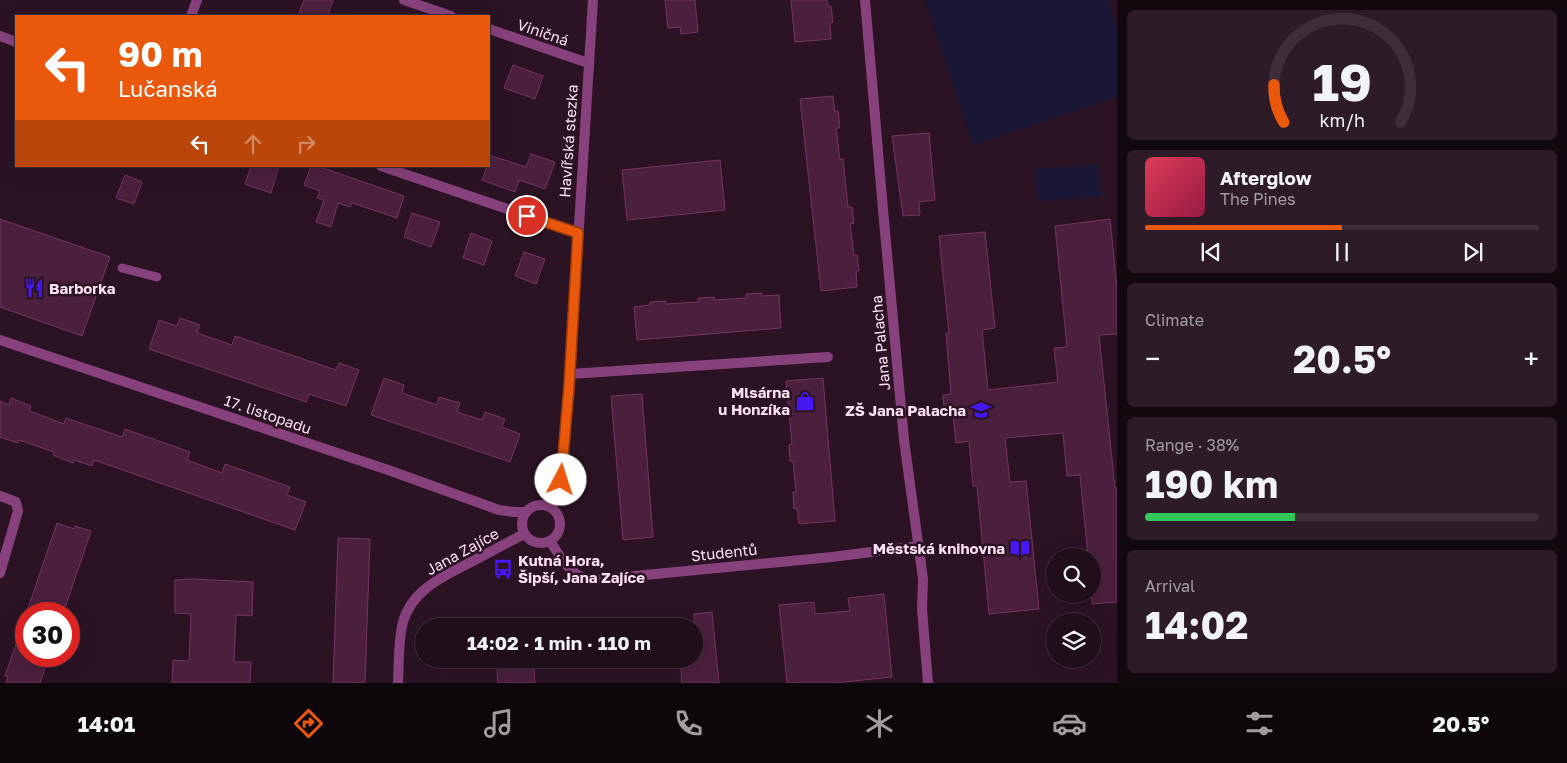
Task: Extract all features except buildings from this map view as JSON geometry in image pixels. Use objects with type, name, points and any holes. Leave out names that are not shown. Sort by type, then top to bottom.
[{"type":"street","points":[[191,15],[197,0]]},
{"type":"street","points":[[404,0],[449,15]]},
{"type":"street","name":"Havířská stezka","points":[[550,507],[557,497],[561,480],[570,374],[593,0]]},
{"type":"street","name":"Jana Palacha","points":[[865,0],[903,430],[923,579],[922,609],[928,683]]},
{"type":"street","name":"Viničná","points":[[490,29],[588,62]]},
{"type":"street","points":[[0,36],[15,42]]},
{"type":"street","points":[[384,167],[578,233]]},
{"type":"street","name":"17. listopadu","points":[[0,340],[391,471],[499,510],[526,512]]},
{"type":"street","points":[[570,374],[828,357]]},
{"type":"street","points":[[0,496],[16,502],[18,511],[0,573]]},
{"type":"street","points":[[537,505],[550,507],[555,511],[560,521],[558,533],[550,541],[544,543],[533,542],[524,534],[522,522],[526,512],[537,505]]},
{"type":"street","name":"Jana Zajíce","points":[[398,683],[403,621],[408,609],[416,598],[429,585],[444,575],[524,534]]},
{"type":"street","name":"Studentů","points":[[550,541],[574,574],[583,579],[593,580],[822,558],[918,546]]},
{"type":"lane","points":[[122,268],[157,277]]},
{"type":"shaded area","points":[[925,0],[1108,0],[1117,27],[1117,97],[973,145]]},
{"type":"shaded area","points":[[1098,164],[1101,197],[1038,201],[1035,169]]},
{"type":"place","name":"Barborka","points":[[34,288]]},
{"type":"place","name":"Mlsárna u Honzíka","points":[[805,401]]},
{"type":"place","name":"ZŠ Jana Palacha","points":[[981,410]]},
{"type":"place","name":"Městská knihovna","points":[[1020,548]]},
{"type":"place","name":"Kutná Hora, Šipší, Jana Zajíce","points":[[503,569]]},
{"type":"route","points":[[527,216],[578,233],[569,387],[561,480]]}]
